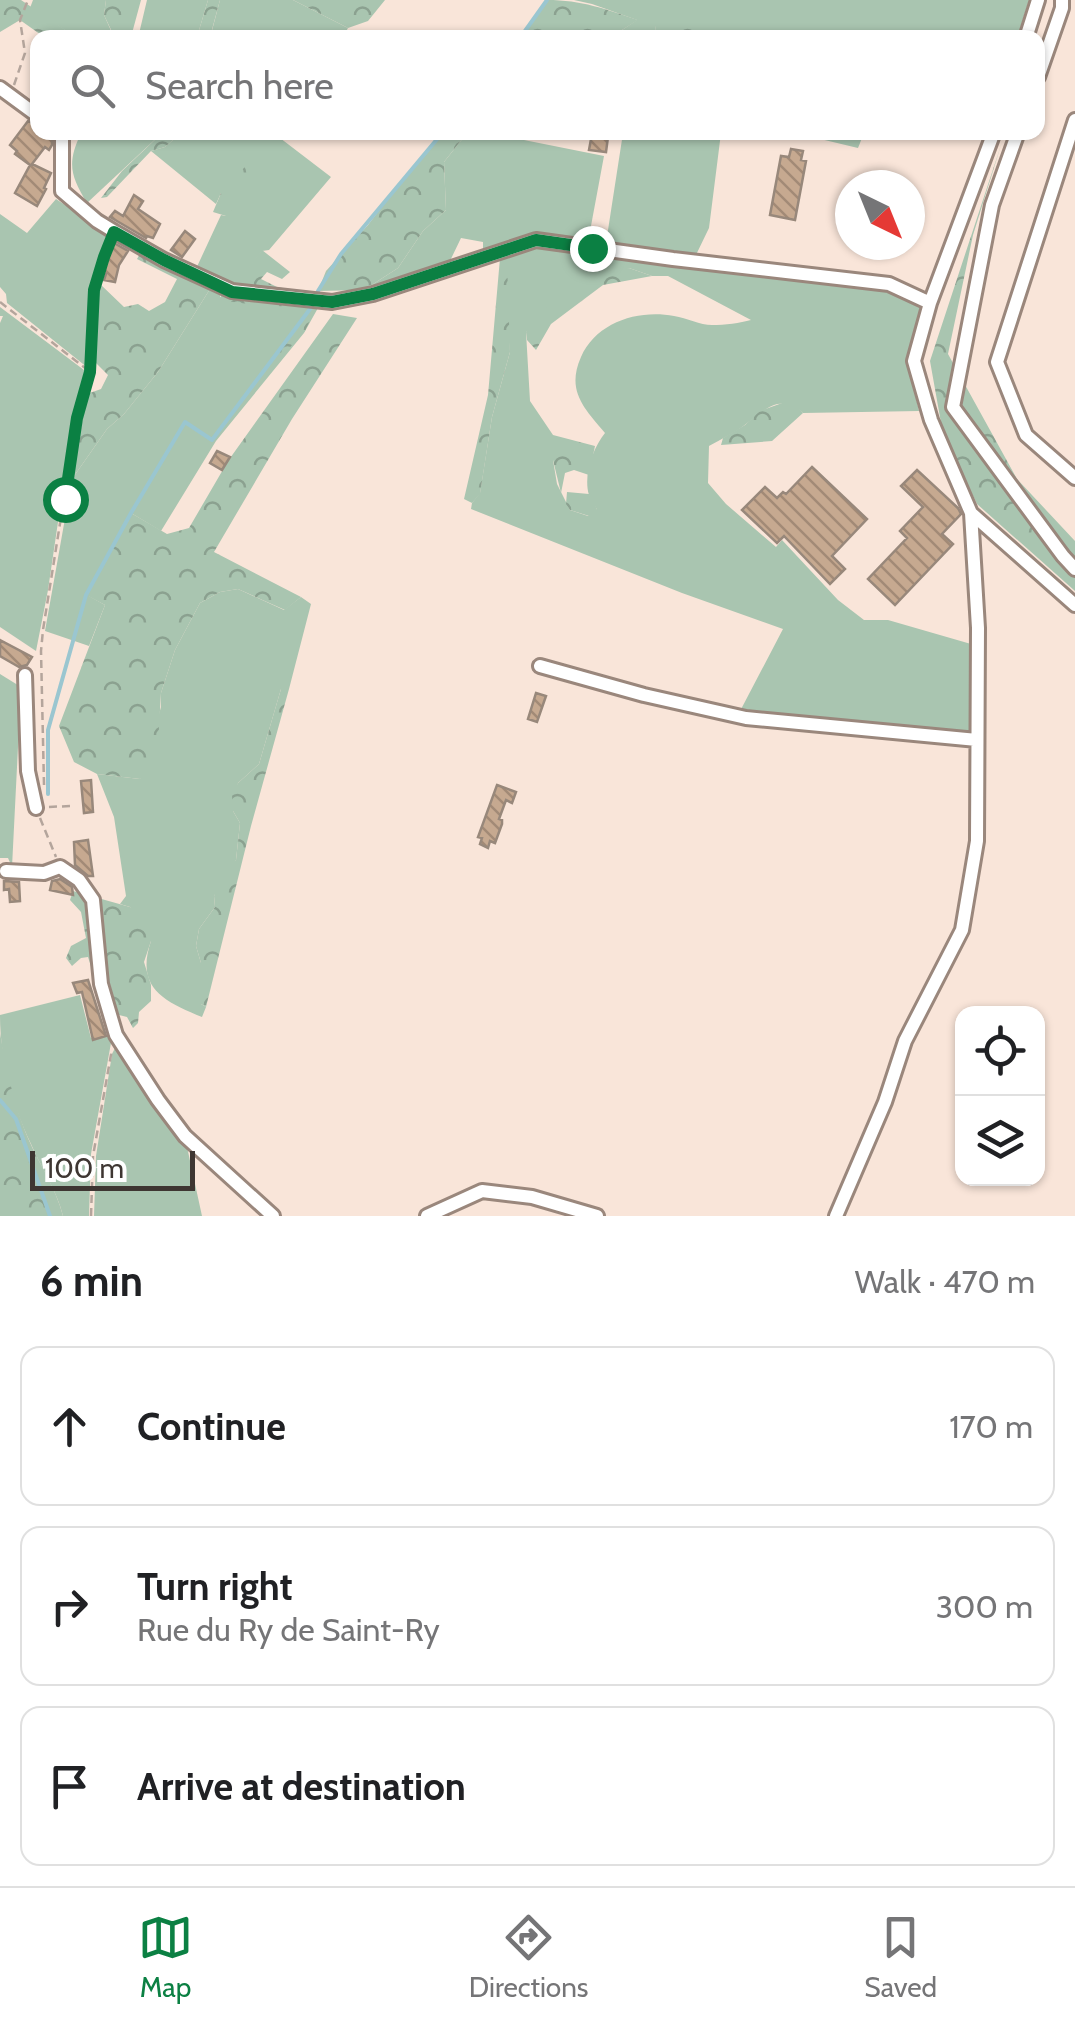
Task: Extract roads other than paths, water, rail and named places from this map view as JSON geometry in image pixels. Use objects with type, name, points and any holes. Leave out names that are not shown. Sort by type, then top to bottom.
[{"type":"street","points":[[1029,30],[1038,0]]},
{"type":"street","points":[[1045,57],[1062,0]]},
{"type":"street","points":[[5,92],[30,110]]},
{"type":"street","points":[[1075,120],[997,362],[1026,434],[1075,478]]},
{"type":"street","points":[[62,140],[62,191],[114,232],[232,292],[332,302],[373,294],[536,240],[888,284],[930,303]]},
{"type":"street","points":[[836,1216],[885,1102],[905,1041],[962,930],[976,841],[978,628],[971,512],[931,420],[914,361],[930,303],[991,140]]},
{"type":"street","points":[[1015,140],[992,205],[952,407],[1075,569]]},
{"type":"street","points":[[971,512],[1075,604]]},
{"type":"street","points":[[540,666],[746,718],[977,740]]},
{"type":"street","points":[[25,674],[28,771],[41,808]]},
{"type":"street","points":[[6,871],[44,873],[60,868],[79,880],[93,900],[101,984],[116,1035],[185,1136],[273,1216]]},
{"type":"street","points":[[428,1216],[482,1191],[532,1197],[597,1216]]},
{"type":"waterway","points":[[526,30],[547,0]]},
{"type":"waterway","points":[[318,291],[341,254],[436,140]]},
{"type":"waterway","points":[[48,794],[48,730],[86,595],[185,422],[212,440],[310,309]]},
{"type":"waterway","points":[[0,1100],[16,1119],[50,1216]]}]
